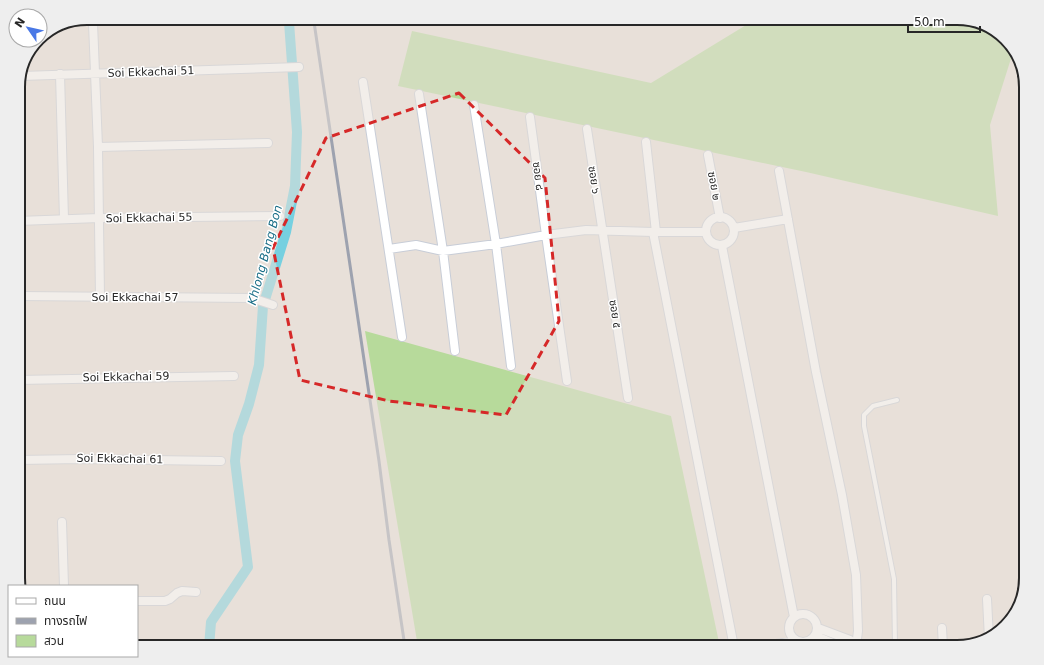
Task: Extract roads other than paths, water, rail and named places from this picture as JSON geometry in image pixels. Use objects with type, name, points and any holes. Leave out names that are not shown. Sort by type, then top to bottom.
[{"type":"street","points":[[93,25],[98,147],[100,296]]},
{"type":"street","name":"Soi Ekkachai 51","points":[[26,76],[299,68]]},
{"type":"street","points":[[60,74],[64,219]]},
{"type":"street","points":[[363,82],[402,336]]},
{"type":"street","points":[[419,94],[443,251],[455,351]]},
{"type":"street","points":[[474,105],[496,244],[511,366]]},
{"type":"street","name":"ซอย ๘","points":[[530,117],[567,381]]},
{"type":"street","name":"ซอย ๖","points":[[587,129],[602,231]]},
{"type":"street","points":[[646,142],[655,232],[733,640]]},
{"type":"street","points":[[98,147],[268,143]]},
{"type":"street","name":"ซอย ๒","points":[[708,155],[720,218]]},
{"type":"street","points":[[779,170],[816,372],[842,495],[856,575],[857,640]]},
{"type":"street","name":"Soi Ekkachai 55","points":[[25,221],[99,218],[280,216]]},
{"type":"street","points":[[720,218],[729,221],[734,228],[732,238],[729,242],[722,246],[715,245],[711,242],[706,232],[708,224],[711,221],[720,218]]},
{"type":"street","points":[[734,228],[788,219]]},
{"type":"street","points":[[389,248],[416,245],[443,251],[586,230],[706,232]]},
{"type":"street","name":"ซอย ๕","points":[[602,231],[628,398]]},
{"type":"street","points":[[722,246],[794,617]]},
{"type":"street","name":"Soi Ekkachai 57","points":[[25,296],[252,298],[273,305]]},
{"type":"street","name":"Soi Ekkachai 59","points":[[25,380],[234,376]]},
{"type":"street","name":"Soi Ekkachai 61","points":[[25,460],[81,459],[221,461]]},
{"type":"street","points":[[62,522],[64,585]]},
{"type":"street","points":[[138,601],[165,601],[182,591],[196,592]]},
{"type":"street","points":[[987,599],[989,632]]},
{"type":"street","points":[[795,640],[791,636],[789,626],[794,617],[798,614],[810,616],[816,620],[818,628],[816,636],[811,640]]},
{"type":"street","points":[[818,628],[850,640]]},
{"type":"street","points":[[942,628],[943,640]]},
{"type":"street","points":[[816,636],[825,640]]},
{"type":"lane","points":[[896,640],[894,579],[864,426],[864,415],[872,406],[897,400]]},
{"type":"waterway","name":"Khlong Bang Bon","points":[[210,640],[211,622],[248,567],[235,461],[238,435],[249,404],[259,365],[263,306],[286,232],[295,186],[297,132],[289,25]]},
{"type":"railway","points":[[314,25],[404,640]]}]
